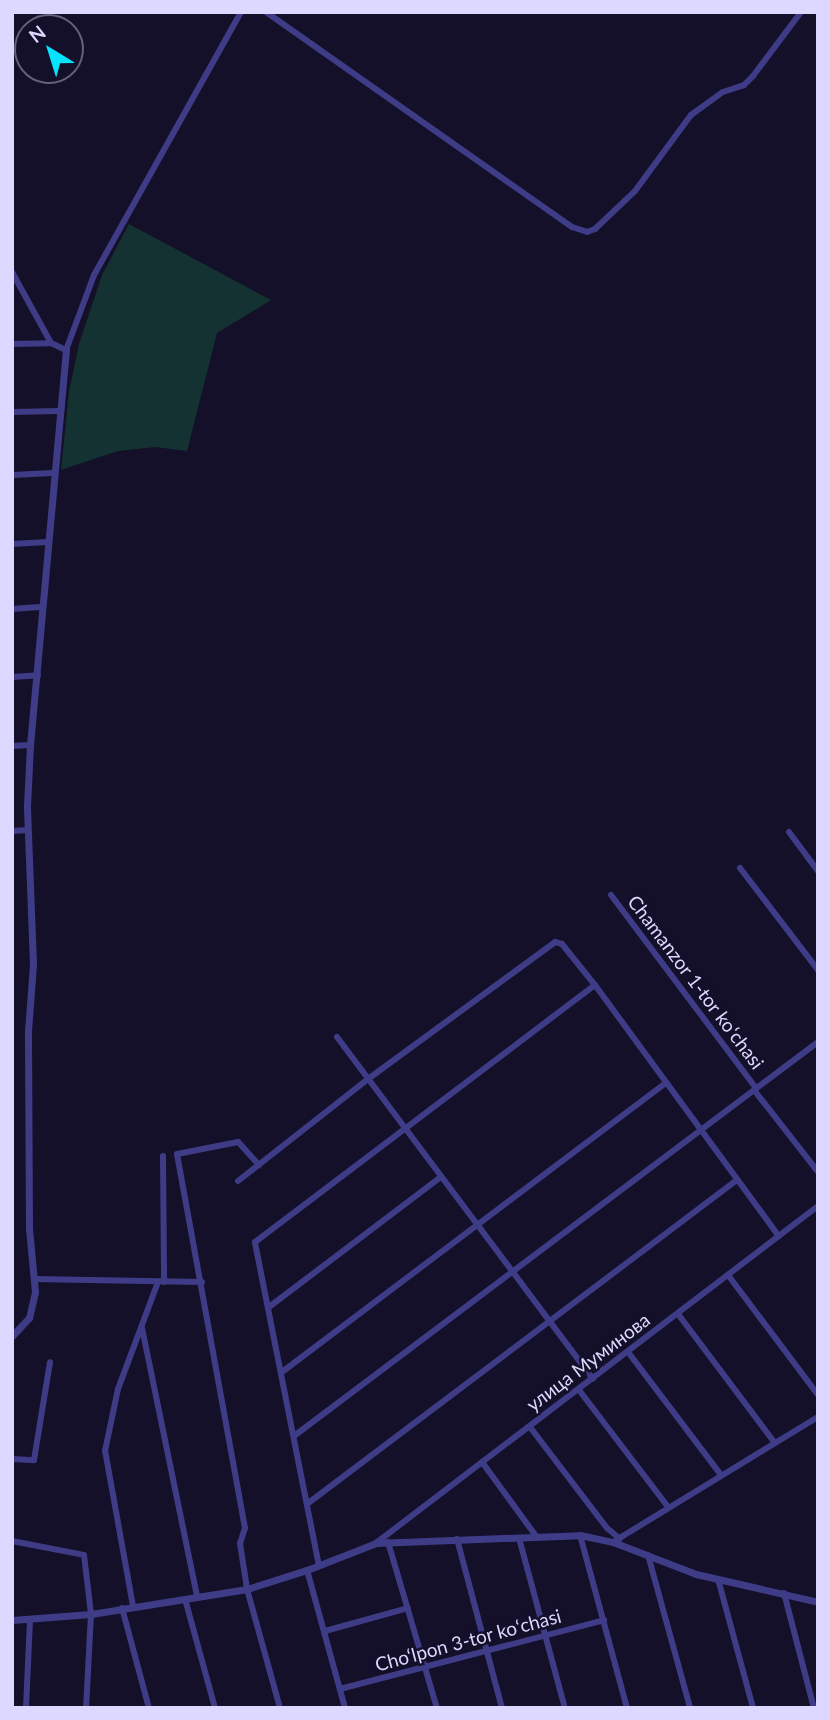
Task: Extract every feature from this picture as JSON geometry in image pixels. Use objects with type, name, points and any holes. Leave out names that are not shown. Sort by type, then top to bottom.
[{"type":"street","points":[[12,1336],[29,1318],[34,1304],[29,1229],[28,1031],[33,932],[27,830],[30,745],[66,350],[94,275],[241,12]]},
{"type":"street","points":[[266,12],[572,227],[587,232],[595,229],[635,191],[691,115],[723,92],[744,85],[753,76],[801,12]]},
{"type":"street","points":[[12,273],[51,343]]},
{"type":"street","points":[[12,344],[51,343],[66,350]]},
{"type":"street","points":[[12,412],[59,411]]},
{"type":"street","points":[[12,475],[53,473]]},
{"type":"street","points":[[12,544],[48,542]]},
{"type":"street","points":[[12,609],[43,607]]},
{"type":"street","points":[[12,677],[38,675]]},
{"type":"street","points":[[12,746],[30,745]]},
{"type":"street","points":[[12,831],[27,830]]},
{"type":"street","points":[[789,832],[818,871]]},
{"type":"street","points":[[740,868],[818,970]]},
{"type":"street","name":"Chamanzor 1-tor koʻchasi","points":[[611,895],[818,1172]]},
{"type":"street","points":[[238,1181],[368,1079],[555,942],[562,944],[595,985],[779,1236]]},
{"type":"street","points":[[319,1566],[255,1242],[595,985]]},
{"type":"street","points":[[337,1037],[593,1379]]},
{"type":"street","points":[[295,1436],[818,1042]]},
{"type":"street","points":[[282,1372],[666,1083]]},
{"type":"street","points":[[259,1165],[238,1142],[177,1154],[245,1528],[240,1542],[247,1589],[280,1708]]},
{"type":"street","points":[[133,1606],[105,1451],[118,1389],[161,1282],[163,1156]]},
{"type":"street","points":[[268,1307],[441,1177]]},
{"type":"street","points":[[307,1504],[737,1180]]},
{"type":"street","name":"улица Муминова","points":[[376,1543],[818,1206]]},
{"type":"street","points":[[728,1276],[818,1395]]},
{"type":"street","points":[[34,1279],[202,1282]]},
{"type":"street","points":[[678,1314],[775,1443]]},
{"type":"street","points":[[142,1326],[197,1597]]},
{"type":"street","points":[[628,1352],[721,1475]]},
{"type":"street","points":[[12,1459],[34,1460],[50,1362]]},
{"type":"street","points":[[579,1390],[669,1508]]},
{"type":"street","points":[[616,1541],[818,1417]]},
{"type":"street","points":[[530,1427],[616,1541]]},
{"type":"street","points":[[482,1462],[536,1536]]},
{"type":"street","points":[[580,1535],[627,1708]]},
{"type":"street","points":[[12,1619],[91,1614],[247,1589],[319,1566],[376,1543],[580,1535],[616,1541],[685,1571],[818,1602]]},
{"type":"street","points":[[519,1538],[565,1708]]},
{"type":"street","points":[[457,1539],[502,1708]]},
{"type":"street","points":[[12,1541],[84,1555],[91,1614],[86,1708]]},
{"type":"street","points":[[388,1542],[437,1708]]},
{"type":"street","points":[[648,1555],[690,1708]]},
{"type":"street","points":[[307,1570],[345,1708]]},
{"type":"street","points":[[718,1580],[753,1708]]},
{"type":"street","points":[[784,1593],[814,1708]]},
{"type":"street","points":[[185,1600],[215,1708]]},
{"type":"street","points":[[122,1608],[149,1708]]},
{"type":"street","points":[[325,1631],[408,1608]]},
{"type":"street","points":[[26,1708],[30,1619]]},
{"type":"street","name":"Cho‘lpon 3-tor koʻchasi","points":[[340,1689],[604,1620]]},
{"type":"green space","points":[[129,224],[271,300],[217,333],[187,451],[155,447],[118,451],[61,470],[69,392],[79,344],[102,275]]}]
